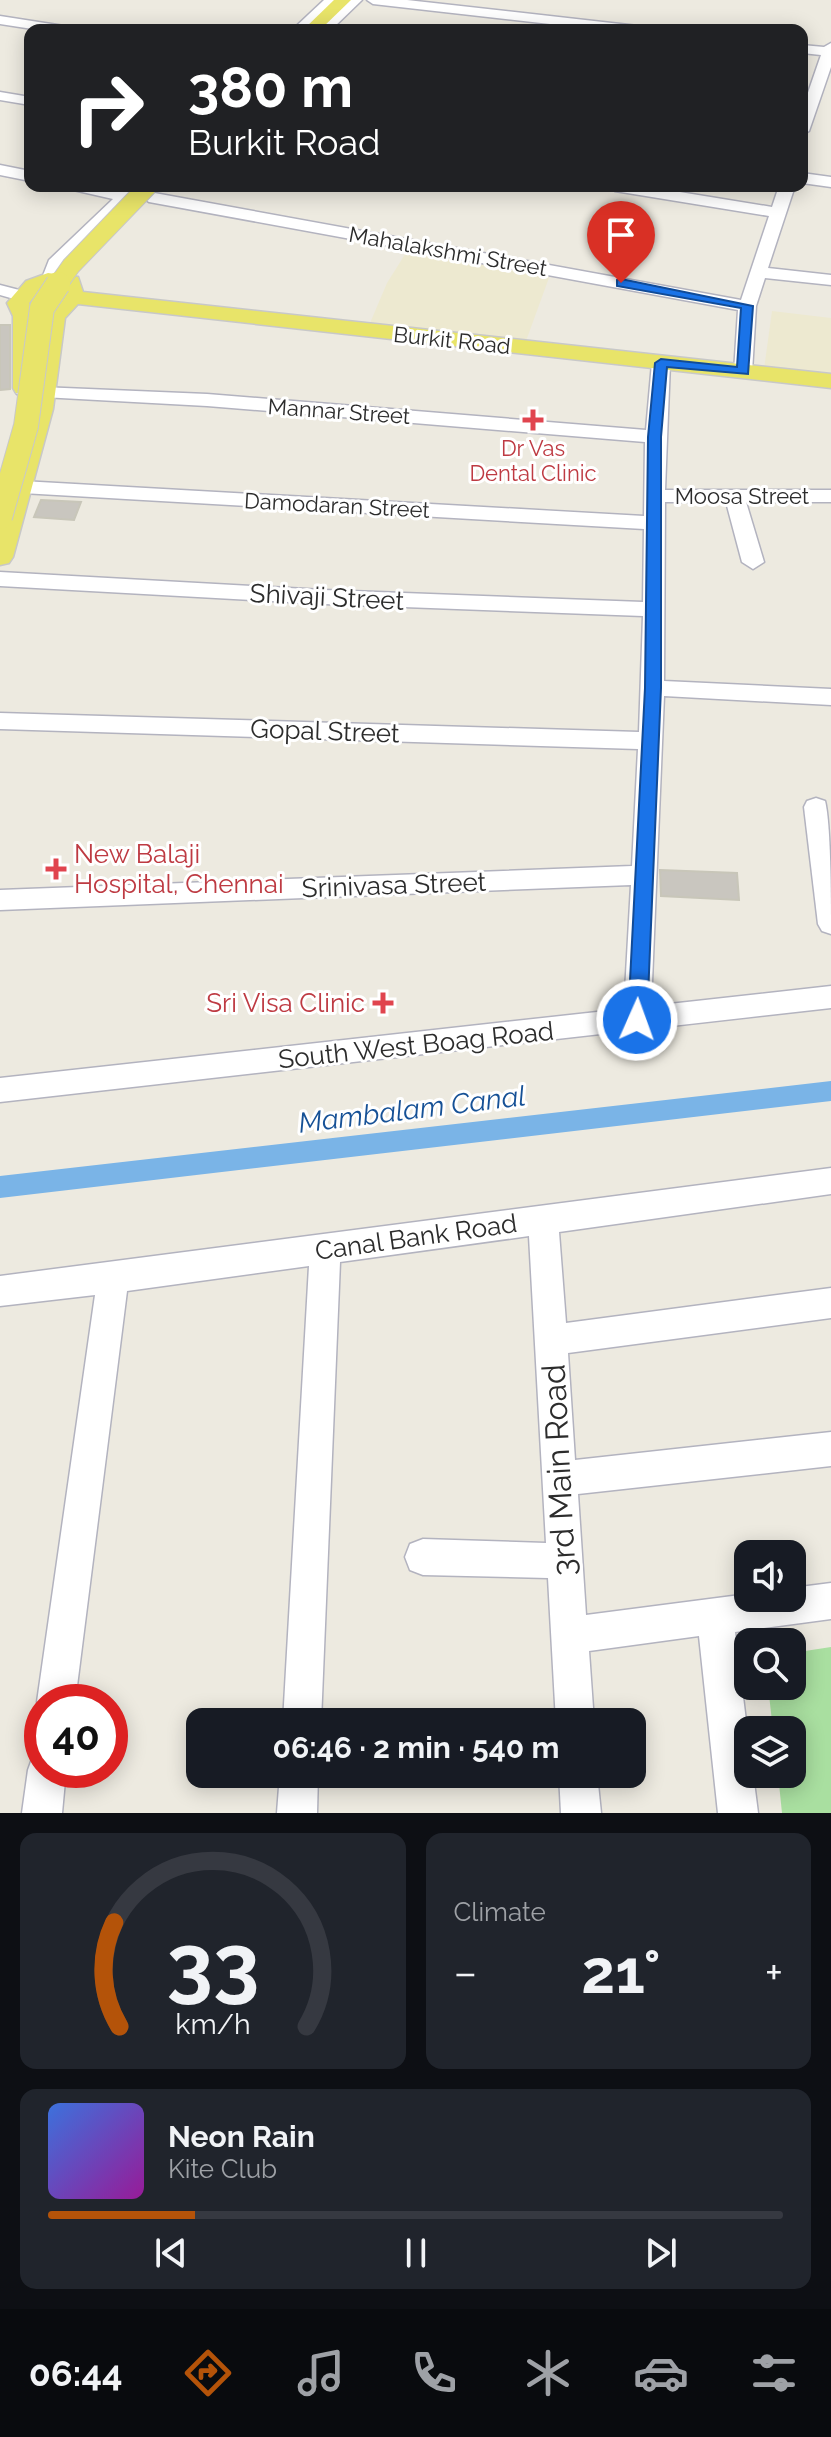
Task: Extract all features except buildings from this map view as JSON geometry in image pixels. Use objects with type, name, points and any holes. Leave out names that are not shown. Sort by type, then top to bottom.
[{"type":"main road","points":[[327,24],[343,0]]},
{"type":"main road","points":[[329,24],[354,0]]},
{"type":"main road","points":[[27,309],[62,280],[64,262],[142,192]]},
{"type":"main road","points":[[27,309],[42,308],[71,266],[142,192]]},
{"type":"main road","points":[[0,517],[26,426],[28,289],[62,280]]},
{"type":"main road","name":"Burkit Road","points":[[62,280],[661,363],[831,381]]},
{"type":"main road","points":[[27,309],[34,390]]},
{"type":"main road","points":[[0,557],[11,489],[34,390],[27,309]]},
{"type":"street","points":[[306,24],[332,0]]},
{"type":"street","points":[[373,0],[585,24]]},
{"type":"street","points":[[0,20],[26,24]]},
{"type":"street","points":[[808,49],[830,49],[808,95],[814,114],[808,122]]},
{"type":"street","points":[[0,96],[24,100]]},
{"type":"street","points":[[0,170],[24,175]]},
{"type":"street","points":[[0,191],[24,176]]},
{"type":"street","points":[[808,179],[831,182]]},
{"type":"street","points":[[62,280],[74,273],[142,192]]},
{"type":"street","points":[[62,280],[142,192]]},
{"type":"street","name":"Mahalakshmi Street","points":[[154,192],[747,306]]},
{"type":"street","points":[[651,192],[777,213]]},
{"type":"street","points":[[743,372],[747,306],[785,192]]},
{"type":"street","points":[[759,272],[831,280]]},
{"type":"street","points":[[637,1020],[653,688],[652,523],[661,363]]},
{"type":"street","name":"Mannar Street","points":[[34,390],[421,416],[655,437]]},
{"type":"street","name":"Damodaran Street","points":[[11,489],[652,523]]},
{"type":"street","name":"Moosa Street","points":[[653,496],[831,496]]},
{"type":"street","points":[[734,496],[753,562]]},
{"type":"street","name":"Shivaji Street","points":[[0,579],[324,597],[654,609]]},
{"type":"street","points":[[653,688],[831,697]]},
{"type":"street","name":"Gopal Street","points":[[0,721],[651,741]]},
{"type":"street","points":[[816,807],[831,924]]},
{"type":"street","name":"Srinivasa Street","points":[[0,900],[643,875]]},
{"type":"street","name":"South West Boag Road","points":[[0,1090],[831,997]]},
{"type":"street","name":"Canal Bank Road","points":[[0,1291],[831,1181]]},
{"type":"street","name":"3rd Main Road","points":[[543,1219],[574,1708]]},
{"type":"street","points":[[303,1708],[325,1250]]},
{"type":"street","points":[[58,1684],[113,1278]]},
{"type":"street","points":[[552,1340],[831,1303]]},
{"type":"street","points":[[559,1479],[831,1449]]},
{"type":"street","points":[[423,1557],[564,1561]]},
{"type":"street","points":[[569,1635],[831,1601]]},
{"type":"street","points":[[715,1618],[738,1813]]},
{"type":"street","points":[[42,1813],[45,1788]]},
{"type":"street","points":[[297,1813],[298,1788]]},
{"type":"street","points":[[579,1788],[581,1813]]},
{"type":"shaded area","points":[[409,248],[550,275],[526,341],[370,323],[387,283]]},
{"type":"shaded area","points":[[772,311],[831,318],[831,376],[764,369]]},
{"type":"green space","points":[[831,1647],[831,1813],[782,1813],[779,1788],[806,1788],[806,1716],[771,1716],[770,1700],[806,1700],[806,1651]]},
{"type":"waterway","name":"Mambalam Canal","points":[[0,1187],[831,1091]]},
{"type":"place","name":"Dr Vas Dental Clinic","points":[[533,420]]},
{"type":"place","name":"New Balaji Hospital, Chennai","points":[[56,869]]},
{"type":"place","name":"Sri Visa Clinic","points":[[383,1003]]},
{"type":"route","points":[[621,283],[747,306],[743,372],[661,363],[652,523],[653,688],[637,1020]]}]
